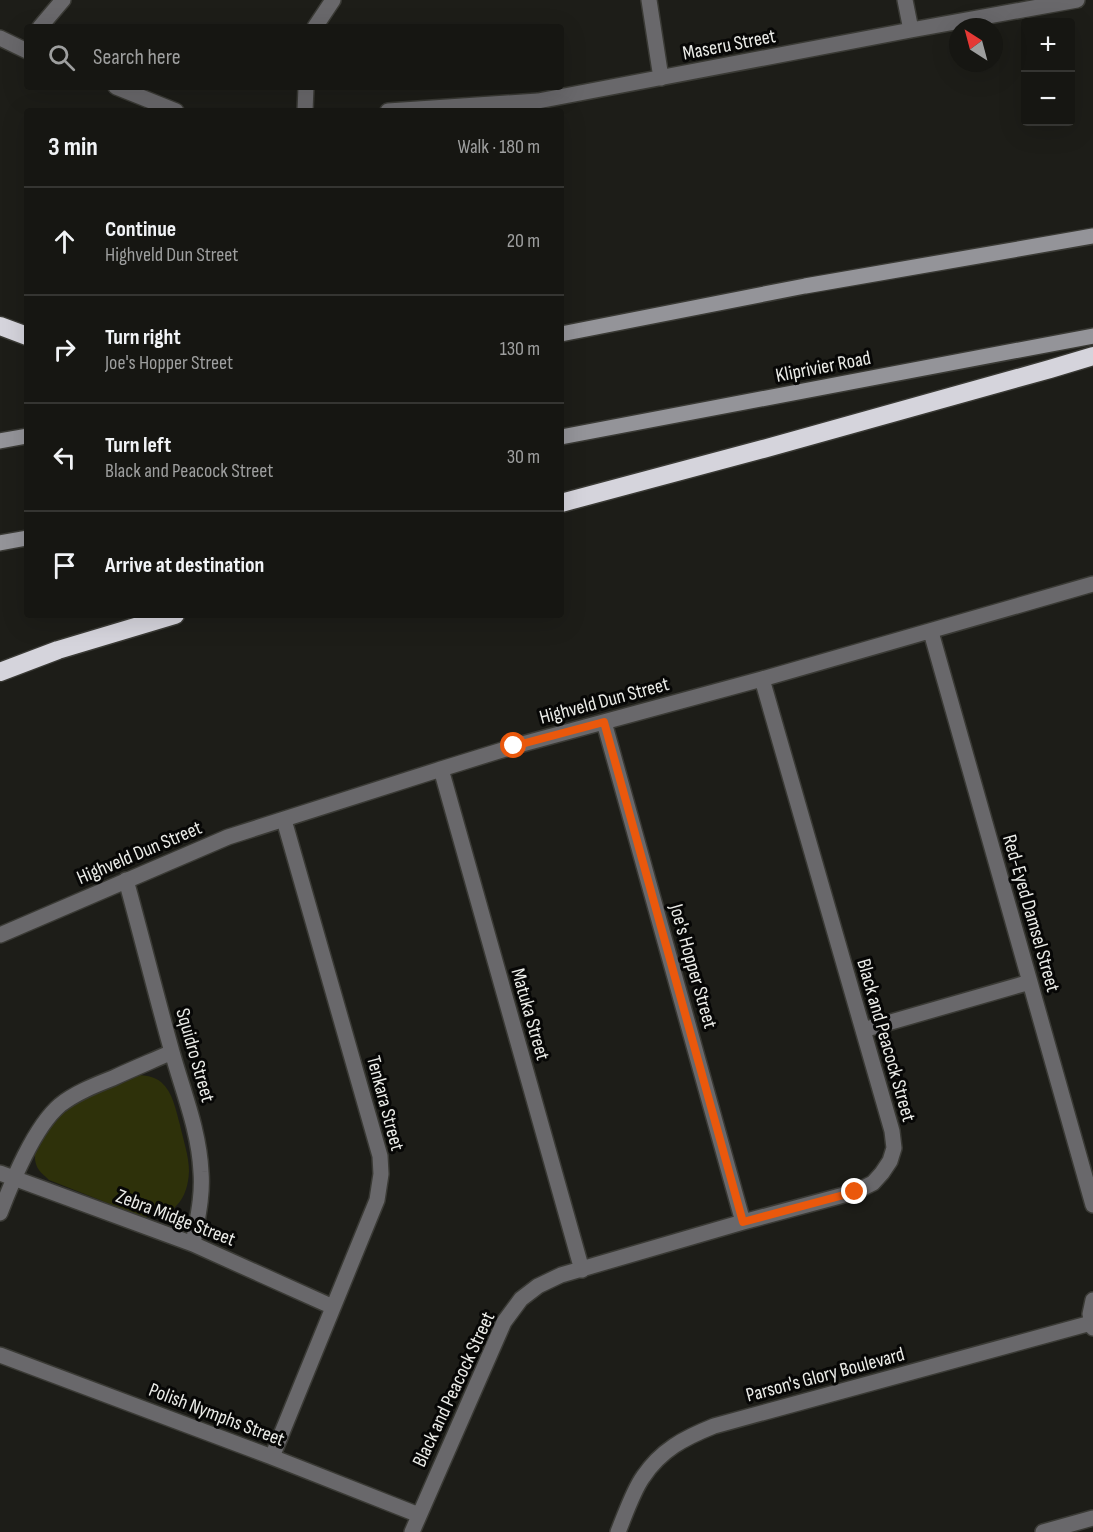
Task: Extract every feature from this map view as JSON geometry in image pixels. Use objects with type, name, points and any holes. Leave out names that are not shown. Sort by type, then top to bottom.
[{"type":"highway","points":[[0,326],[24,335]]},
{"type":"highway","points":[[564,502],[775,446],[1093,356]]},
{"type":"highway","points":[[0,672],[58,650],[165,618]]},
{"type":"main road","points":[[564,333],[805,286],[1093,236]]},
{"type":"main road","name":"Kliprivier Road","points":[[564,436],[1093,336]]},
{"type":"main road","points":[[0,441],[24,437]]},
{"type":"main road","points":[[0,543],[24,539]]},
{"type":"street","points":[[43,24],[63,0]]},
{"type":"street","points":[[317,24],[333,0]]},
{"type":"street","points":[[649,0],[661,78]]},
{"type":"street","points":[[905,0],[911,30]]},
{"type":"street","name":"Maseru Street","points":[[433,108],[538,101],[1077,0]]},
{"type":"street","points":[[0,38],[24,47]]},
{"type":"street","points":[[124,90],[168,108]]},
{"type":"street","points":[[305,108],[306,90]]},
{"type":"street","name":"Highveld Dun Street","points":[[0,935],[228,837],[514,746],[1093,586]]},
{"type":"street","name":"Red-Eyed Damsel Street","points":[[931,632],[1090,1187],[1093,1205]]},
{"type":"street","name":"Black and Peacock Street","points":[[412,1532],[504,1322],[521,1299],[538,1286],[561,1275],[855,1192],[873,1183],[890,1161],[894,1148],[892,1131],[762,679]]},
{"type":"street","name":"Joe's Hopper Street","points":[[604,722],[743,1222]]},
{"type":"street","name":"Matuka Street","points":[[441,769],[582,1270]]},
{"type":"street","name":"Tenkara Street","points":[[272,1457],[377,1200],[381,1174],[380,1156],[284,820]]},
{"type":"street","name":"Squidro Street","points":[[126,880],[200,1154],[201,1195],[192,1244]]},
{"type":"street","points":[[863,1030],[1030,982]]},
{"type":"street","points":[[0,1213],[7,1176],[45,1120],[60,1105],[82,1091],[172,1052]]},
{"type":"street","name":"Zebra Midge Street","points":[[7,1176],[192,1244],[333,1307]]},
{"type":"street","points":[[1092,1325],[1090,1314],[1093,1300]]},
{"type":"street","name":"Parson's Glory Boulevard","points":[[618,1532],[642,1478],[658,1458],[672,1446],[692,1435],[714,1426],[1092,1325]]},
{"type":"street","name":"Polish Nymphs Street","points":[[0,1355],[272,1457],[418,1515]]},
{"type":"street","points":[[1043,1532],[1093,1518]]},
{"type":"green space","points":[[135,1075],[155,1078],[165,1086],[175,1108],[188,1159],[188,1181],[182,1199],[170,1211],[154,1216],[143,1217],[49,1180],[39,1170],[35,1161],[39,1141],[44,1132],[68,1108]]},
{"type":"route","points":[[514,746],[604,722],[743,1222],[855,1192]]}]
